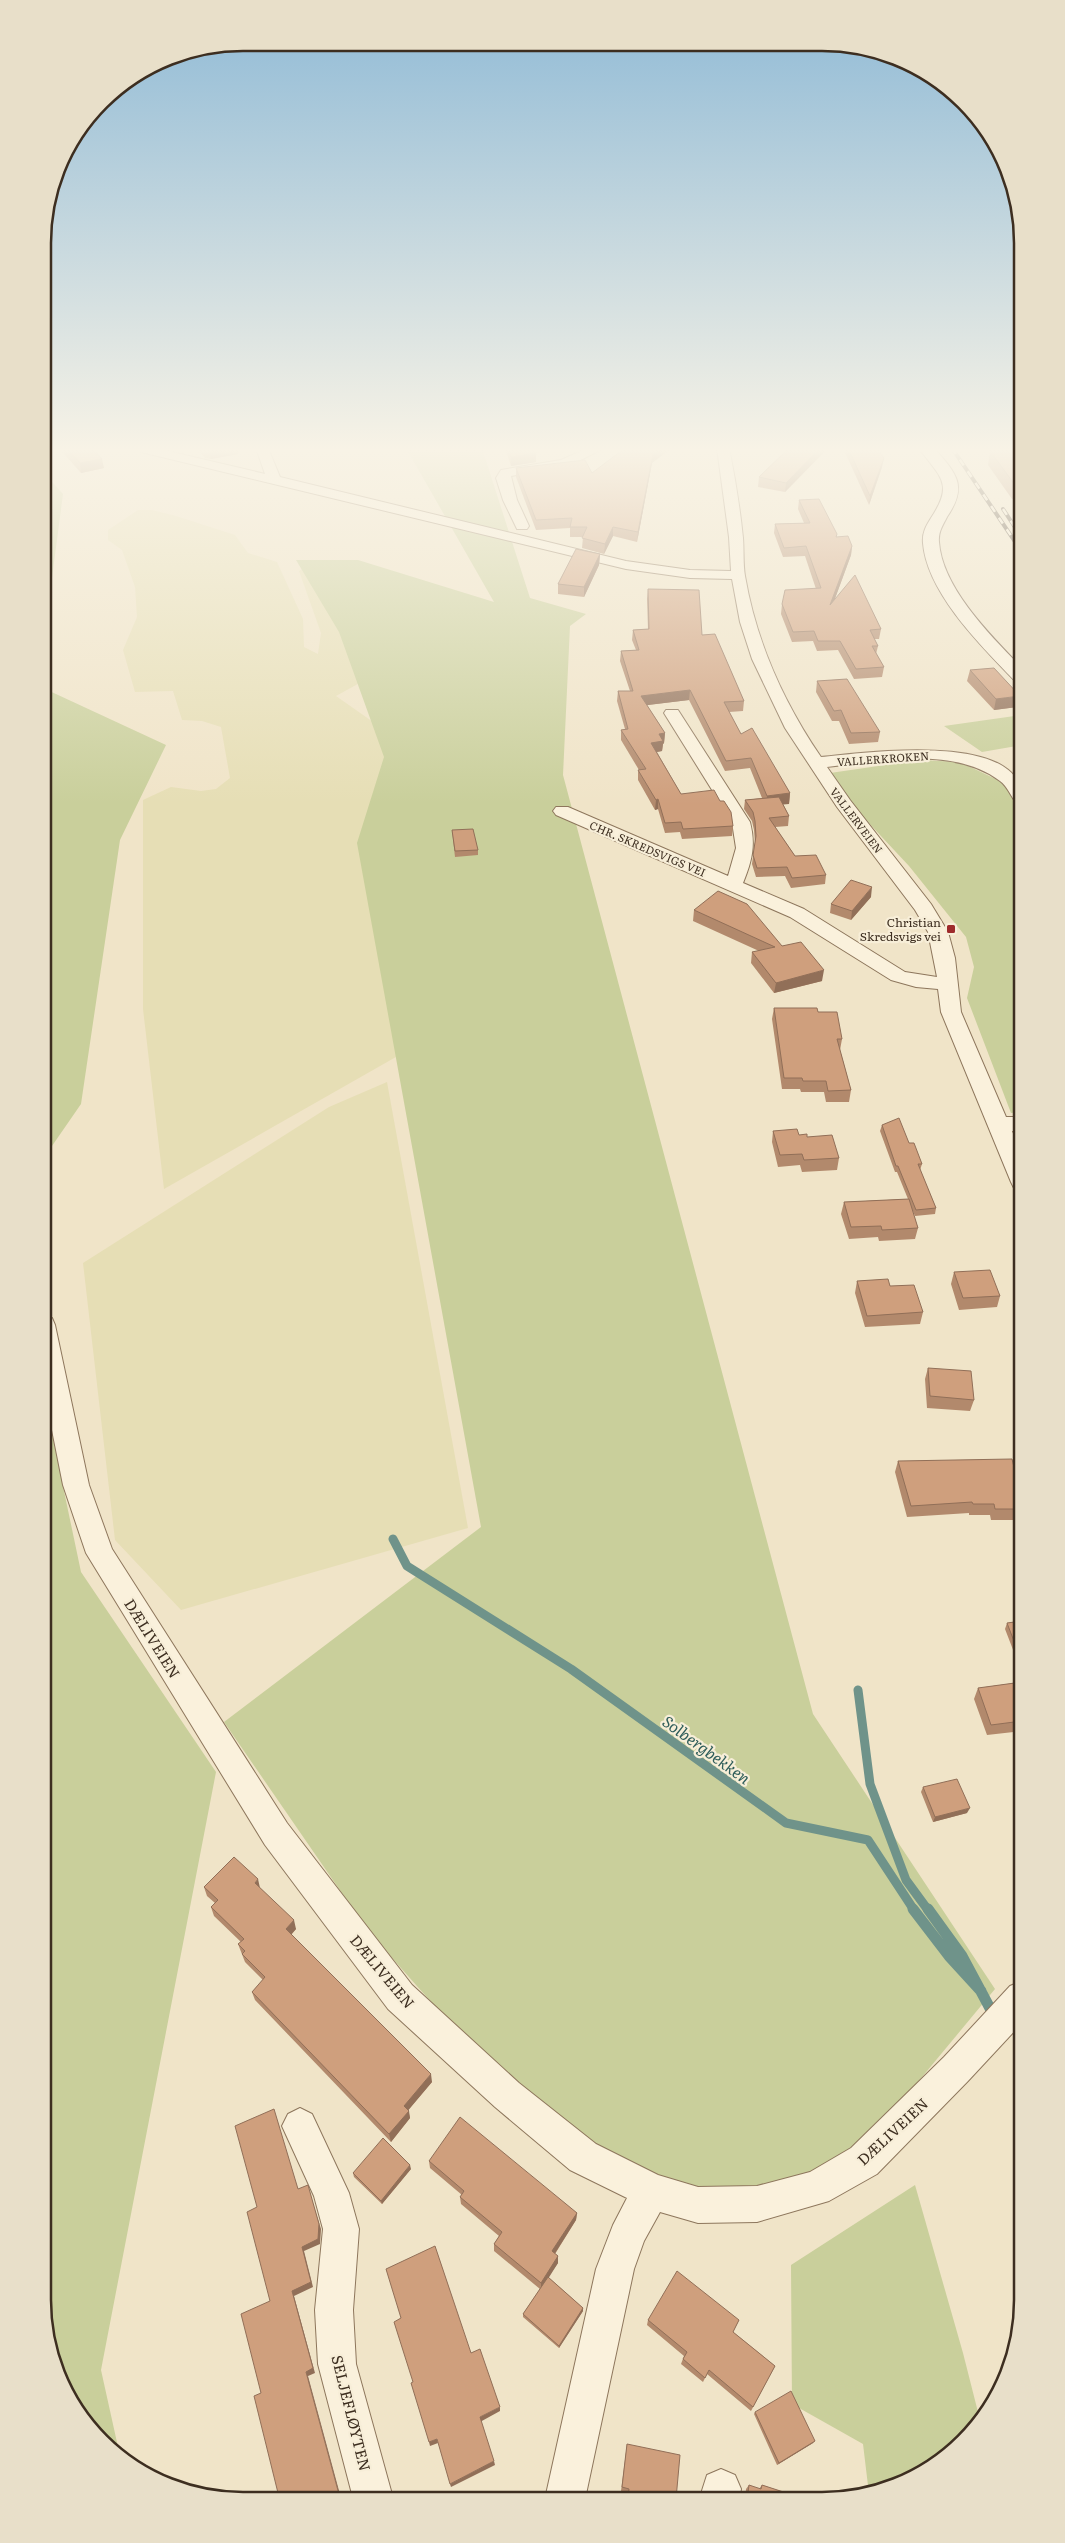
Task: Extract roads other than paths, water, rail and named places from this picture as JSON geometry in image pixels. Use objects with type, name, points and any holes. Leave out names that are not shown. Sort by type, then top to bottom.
[{"type":"street","points":[[638,567],[690,574],[738,575]]},
{"type":"street","name":"VALLERVEIEN","points":[[738,567],[748,622],[760,659],[793,728],[864,832],[924,908],[938,932],[945,958],[951,1012],[1014,1162]]},
{"type":"street","points":[[940,567],[952,595],[966,618],[1014,669]]},
{"type":"street","points":[[672,713],[741,822],[746,840],[746,855],[733,885]]},
{"type":"street","name":"VALLERKROKEN","points":[[817,763],[923,753],[955,756],[994,768],[1010,778],[1014,785]]},
{"type":"street","name":"CHR. SKREDSVIGS VEI","points":[[562,811],[797,913],[898,976],[916,981],[947,984]]},
{"type":"street","points":[[999,1124],[1014,1124]]},
{"type":"street","name":"DÆLIVEIEN","points":[[51,1364],[76,1485],[100,1553],[276,1834],[400,1996],[507,2095],[583,2157],[653,2192],[698,2205],[757,2204],[816,2188],[864,2161],[1014,2013]]},
{"type":"street","name":"SELJEFLØYTEN","points":[[300,2126],[331,2193],[341,2229],[334,2310],[338,2364],[371,2492]]},
{"type":"street","points":[[567,2492],[615,2269],[635,2215],[653,2192]]},
{"type":"waterway","name":"Solbergbekken","points":[[393,1539],[407,1566],[571,1669],[786,1823],[868,1840],[914,1910]]},
{"type":"waterway","name":"Solbergbekken","points":[[858,1690],[870,1784],[906,1880],[928,1910]]},
{"type":"waterway","name":"Solbergbekken","points":[[913,1909],[949,1956],[980,1990]]},
{"type":"waterway","name":"Solbergbekken","points":[[928,1909],[962,1956],[980,1990]]},
{"type":"waterway","name":"Solbergbekken","points":[[980,1990],[992,2012]]},
{"type":"place","name":"Christian Skredsvigs vei","points":[[951,929]]}]
